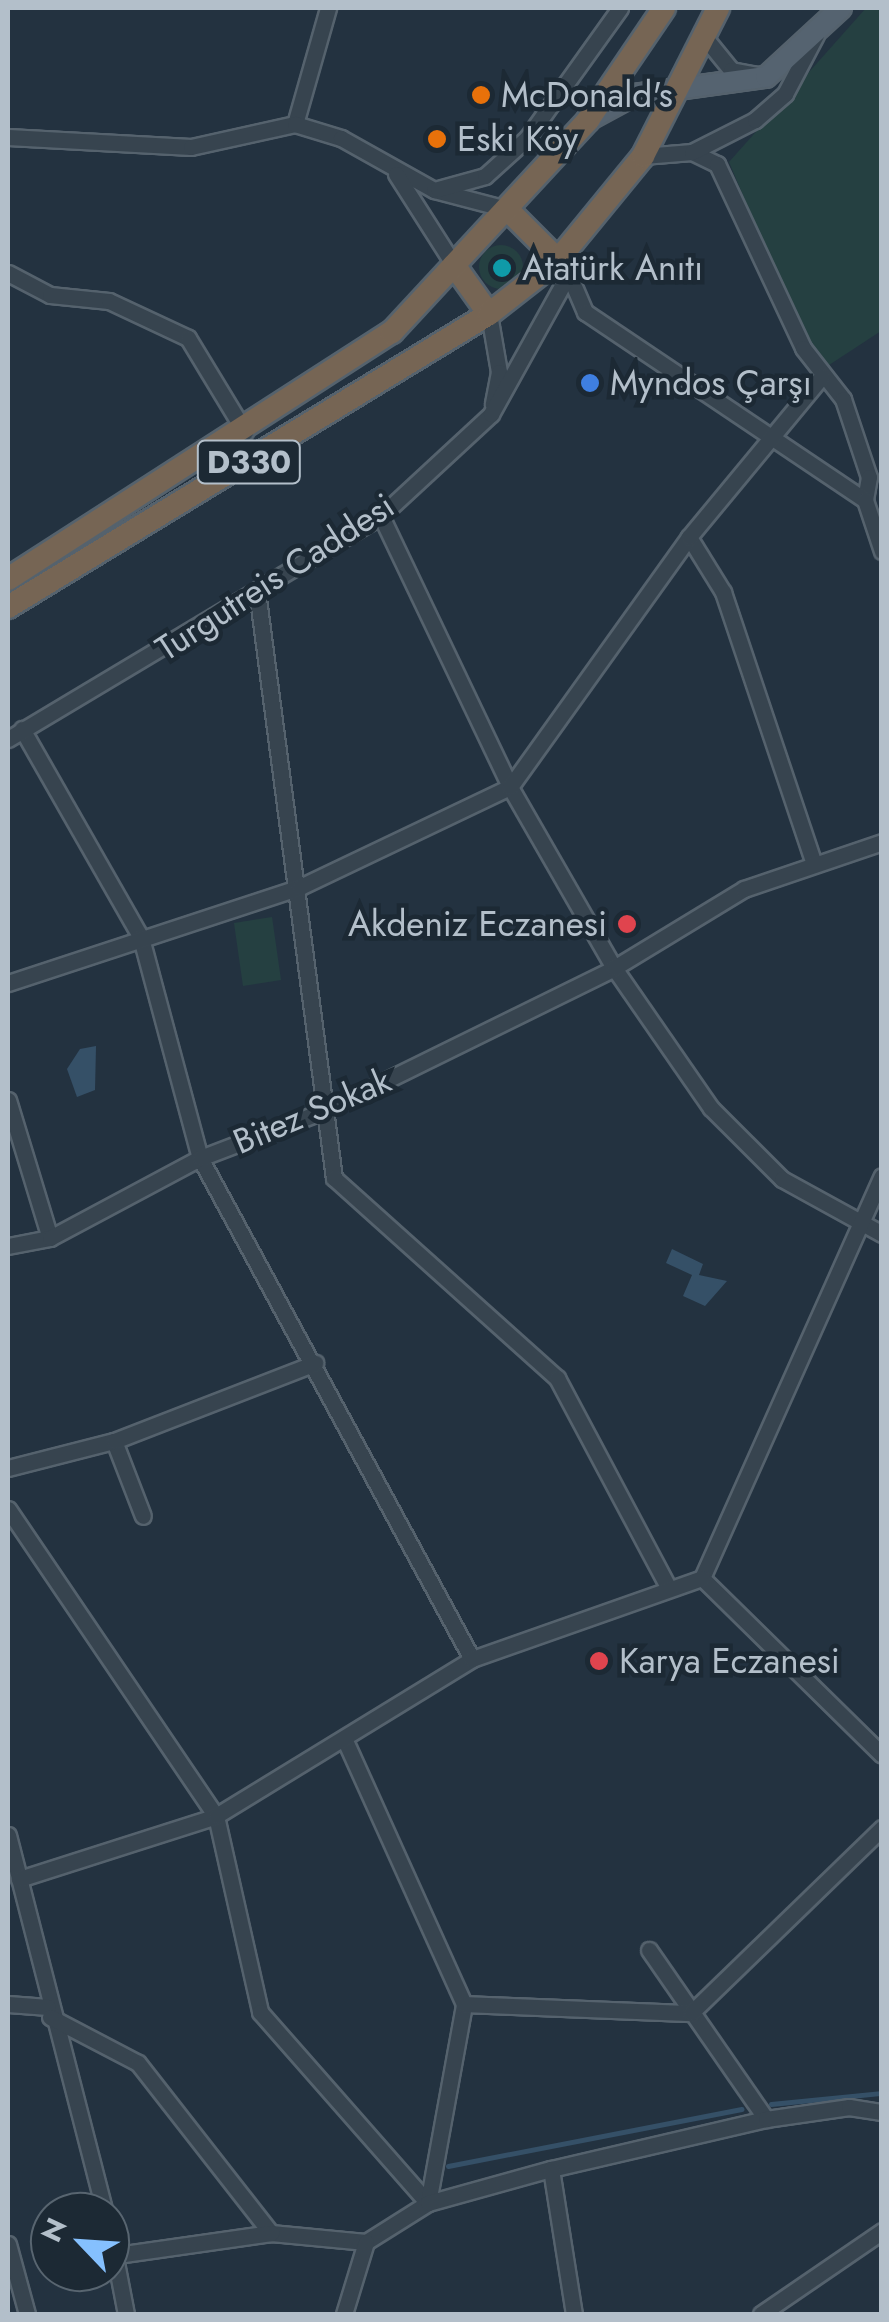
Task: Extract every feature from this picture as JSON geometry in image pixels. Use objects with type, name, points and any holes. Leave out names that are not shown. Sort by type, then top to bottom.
[{"type":"highway","name":"D330","points":[[8,579],[245,432],[392,332],[588,120],[664,8]]},
{"type":"highway","name":"D330","points":[[8,607],[563,266],[643,156],[684,88],[718,8]]},
{"type":"highway","points":[[507,209],[563,266]]},
{"type":"highway","points":[[454,265],[489,314]]},
{"type":"main road","points":[[588,120],[634,94],[766,76],[841,8]]},
{"type":"street","points":[[295,124],[328,8]]},
{"type":"street","points":[[434,190],[485,176],[527,138],[620,8]]},
{"type":"street","points":[[643,156],[692,152],[785,94],[816,34]]},
{"type":"street","points":[[706,39],[730,70],[766,76]]},
{"type":"street","points":[[8,137],[192,147],[295,124],[341,138],[396,174],[434,190],[507,209]]},
{"type":"street","points":[[692,152],[717,164],[822,376],[843,399],[860,444],[865,500],[882,551]]},
{"type":"street","points":[[396,174],[454,265]]},
{"type":"street","points":[[563,266],[584,312],[865,500]]},
{"type":"street","name":"Turgutreis Caddesi","points":[[8,739],[381,516],[491,414],[563,266]]},
{"type":"street","points":[[8,273],[50,295],[108,300],[188,338],[245,432]]},
{"type":"street","points":[[489,314],[498,372],[491,414]]},
{"type":"street","points":[[8,983],[300,887],[510,787],[690,537],[822,376]]},
{"type":"street","points":[[381,516],[510,787],[614,968],[711,1108],[782,1179],[860,1227],[882,1234]]},
{"type":"street","points":[[690,537],[723,592],[814,861]]},
{"type":"street","points":[[256,591],[300,887],[334,1178],[556,1378],[667,1585]]},
{"type":"street","points":[[22,729],[141,938],[200,1158],[316,1363],[472,1659]]},
{"type":"street","name":"Bitez Sokak","points":[[8,1246],[50,1238],[200,1158],[326,1110],[614,968],[744,889],[814,861],[882,842]]},
{"type":"street","points":[[8,1100],[50,1238]]},
{"type":"street","points":[[702,1578],[882,1176]]},
{"type":"street","points":[[8,1468],[114,1441],[316,1363]]},
{"type":"street","points":[[114,1441],[143,1516]]},
{"type":"street","points":[[8,1509],[216,1816],[260,2012],[428,2203]]},
{"type":"street","points":[[19,1880],[216,1816],[472,1659],[667,1585],[702,1578]]},
{"type":"street","points":[[702,1578],[882,1755]]},
{"type":"street","points":[[345,1740],[464,2004],[428,2203]]},
{"type":"street","points":[[464,2004],[691,2013],[882,1828]]},
{"type":"street","points":[[8,1834],[19,1880],[15,1901],[99,2192]]},
{"type":"street","points":[[648,1950],[766,2119]]},
{"type":"street","points":[[8,2004],[49,2012],[138,2063],[271,2233]]},
{"type":"street","points":[[130,2253],[271,2233],[366,2242],[428,2203],[550,2169],[766,2119],[849,2107],[882,2112]]},
{"type":"street","points":[[550,2169],[574,2314]]},
{"type":"street","points":[[761,2314],[882,2231]]},
{"type":"street","points":[[344,2314],[366,2242]]},
{"type":"street","points":[[8,2244],[27,2314]]},
{"type":"green space","points":[[866,8],[881,8],[881,331],[826,367],[806,345],[729,162]]},
{"type":"green space","points":[[501,245],[517,251],[523,267],[517,283],[501,289],[485,283],[479,267],[485,251]]},
{"type":"green space","points":[[272,917],[281,980],[243,986],[234,923]]},
{"type":"water","points":[[96,1046],[95,1090],[77,1097],[67,1069],[80,1049]]},
{"type":"water","points":[[672,1249],[703,1264],[699,1275],[727,1281],[705,1306],[683,1296],[692,1275],[666,1263]]},
{"type":"waterway","points":[[771,2104],[882,2093]]},
{"type":"waterway","points":[[448,2166],[742,2109]]},
{"type":"place","name":"McDonald's","points":[[481,95]]},
{"type":"place","name":"Eski Köy","points":[[437,139]]},
{"type":"place","name":"Atatürk Anıtı","points":[[502,268]]},
{"type":"place","name":"Myndos Çarşı","points":[[590,383]]},
{"type":"place","name":"Akdeniz Eczanesi","points":[[627,924]]},
{"type":"place","name":"Karya Eczanesi","points":[[599,1661]]}]
